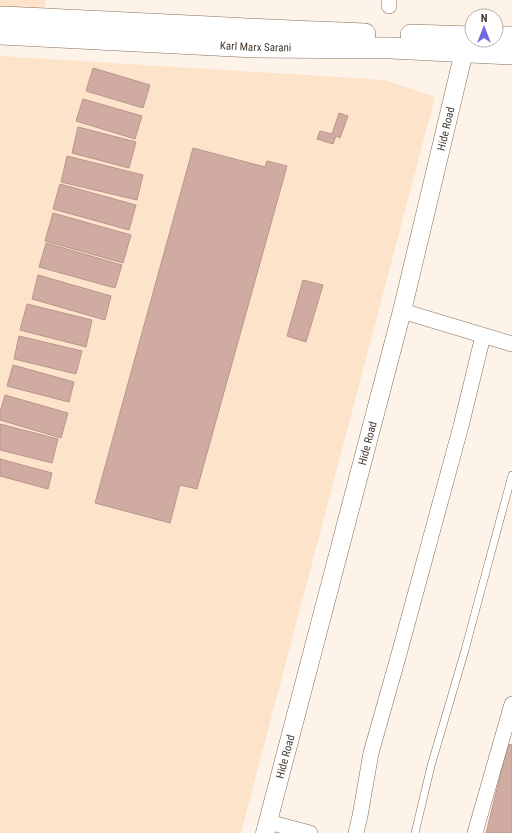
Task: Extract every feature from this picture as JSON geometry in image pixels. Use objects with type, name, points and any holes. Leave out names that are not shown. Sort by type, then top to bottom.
[{"type":"main road","points":[[0,17],[111,21],[255,30],[391,41]]},
{"type":"main road","name":"Karl Marx Sarani","points":[[0,34],[254,47],[391,41],[464,42]]},
{"type":"main road","name":"Karl Marx Sarani","points":[[490,48],[512,54]]},
{"type":"street","name":"Hide Road","points":[[266,827],[402,311],[467,48]]},
{"type":"street","points":[[402,311],[512,344]]},
{"type":"street","points":[[356,833],[371,753],[461,426],[483,336]]},
{"type":"street","points":[[475,833],[512,704]]},
{"type":"street","points":[[266,827],[310,833]]},
{"type":"lane","points":[[415,833],[431,766],[465,650],[512,475]]},
{"type":"shaded area","points":[[0,0],[46,0],[44,12],[0,9]]},
{"type":"shaded area","points":[[0,56],[385,80],[435,97],[241,833],[0,833]]},
{"type":"building","points":[[93,68],[150,85],[143,108],[86,91]]},
{"type":"building","points":[[83,99],[142,116],[135,139],[76,121]]},
{"type":"building","points":[[339,113],[348,116],[340,138],[336,136],[333,144],[317,139],[320,131],[332,134]]},
{"type":"building","points":[[78,127],[136,142],[129,168],[72,153]]},
{"type":"building","points":[[193,148],[265,167],[267,161],[287,166],[197,489],[180,485],[170,523],[95,503]]},
{"type":"building","points":[[67,156],[143,175],[137,200],[61,182]]},
{"type":"building","points":[[60,184],[136,205],[129,230],[53,209]]},
{"type":"building","points":[[53,213],[131,235],[123,263],[45,241]]},
{"type":"building","points":[[46,243],[122,265],[115,288],[39,267]]},
{"type":"building","points":[[38,275],[111,296],[105,320],[32,299]]},
{"type":"building","points":[[303,280],[323,285],[306,342],[287,336]]},
{"type":"building","points":[[27,304],[92,320],[86,347],[20,330]]},
{"type":"building","points":[[19,336],[82,351],[76,374],[14,359]]},
{"type":"building","points":[[13,365],[74,382],[69,402],[7,386]]},
{"type":"building","points":[[5,395],[68,413],[61,438],[0,420],[0,412]]},
{"type":"building","points":[[0,424],[58,439],[52,463],[0,450]]},
{"type":"building","points":[[0,459],[52,473],[48,489],[0,476]]},
{"type":"building","points":[[508,744],[512,745],[512,833],[486,833]]}]
